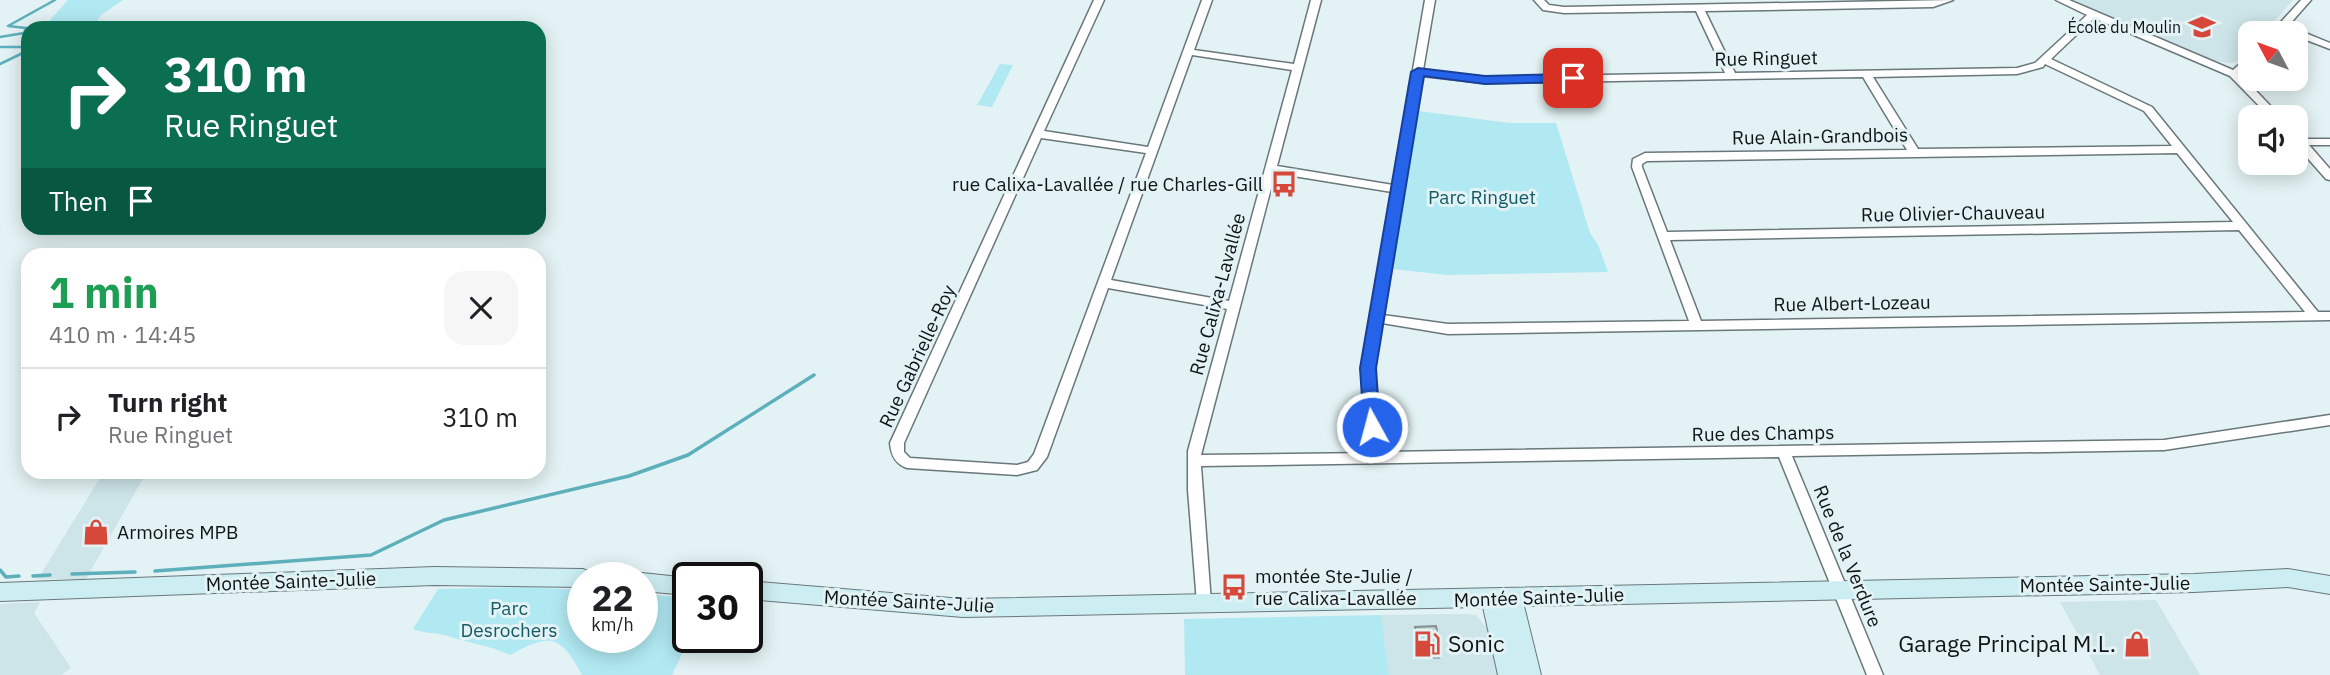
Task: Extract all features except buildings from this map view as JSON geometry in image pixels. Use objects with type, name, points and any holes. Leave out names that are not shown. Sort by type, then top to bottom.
[{"type":"main road","points":[[2288,578],[2330,574]]},
{"type":"main road","name":"Montée Sainte-Julie","points":[[0,592],[434,576],[567,578]]},
{"type":"main road","name":"Montée Sainte-Julie","points":[[763,591],[962,608],[1501,598],[2288,578],[2330,585]]},
{"type":"main road","points":[[1501,598],[1509,675]]},
{"type":"main road","points":[[1501,598],[1530,675]]},
{"type":"street","name":"Rue Gabrielle-Roy","points":[[1099,0],[897,443],[901,457],[914,465],[1017,470],[1035,463],[1050,433],[1207,0]]},
{"type":"street","name":"Rue Calixa-Lavallée","points":[[1204,603],[1195,461],[1316,0]]},
{"type":"street","points":[[1377,458],[1367,382],[1430,0]]},
{"type":"street","points":[[1539,0],[1542,6],[1556,10],[1933,4],[1948,0]]},
{"type":"street","points":[[2061,0],[2234,74],[2264,105]]},
{"type":"street","points":[[2287,21],[2306,0]]},
{"type":"street","points":[[1699,8],[1732,76]]},
{"type":"street","name":"Rue Ringuet","points":[[1418,72],[1485,80],[2022,70],[2044,60],[2094,14]]},
{"type":"street","points":[[2308,39],[2330,46]]},
{"type":"street","points":[[1189,52],[1298,68]]},
{"type":"street","points":[[2044,60],[2141,104],[2315,316]]},
{"type":"street","points":[[2234,74],[2238,70]]},
{"type":"street","points":[[1866,74],[1915,153]]},
{"type":"street","points":[[1039,134],[1153,151]]},
{"type":"street","points":[[2308,141],[2330,142]]},
{"type":"street","name":"Rue Alain-Grandbois","points":[[1697,325],[1637,167],[1637,162],[1644,157],[2180,149]]},
{"type":"street","points":[[2308,151],[2330,176]]},
{"type":"street","points":[[1272,169],[1398,189]]},
{"type":"street","name":"Rue Olivier-Chauveau","points":[[1664,236],[2243,226]]},
{"type":"street","points":[[1104,283],[1234,306]]},
{"type":"street","name":"Rue Albert-Lozeau","points":[[1376,318],[1448,329],[2330,316]]},
{"type":"street","name":"Rue des Champs","points":[[1195,461],[2164,446],[2330,420]]},
{"type":"street","name":"Rue de la Verdure","points":[[1784,452],[1875,675]]},
{"type":"shaded area","name":"École du Moulin","points":[[2071,0],[2293,0],[2275,21],[2238,21],[2238,61],[2214,61]]},
{"type":"shaded area","points":[[99,479],[143,479],[86,579],[38,579]]},
{"type":"shaded area","points":[[2156,600],[2200,675],[2100,675],[2060,602]]},
{"type":"shaded area","points":[[40,602],[34,613],[71,668],[61,675],[0,675],[0,604]]},
{"type":"shaded area","points":[[1381,615],[1476,615],[1487,628],[1498,675],[1389,675]]},
{"type":"green space","points":[[68,0],[123,0],[101,15],[97,21],[49,21]]},
{"type":"green space","points":[[1000,64],[1013,65],[992,107],[977,105]]},
{"type":"green space","name":"Parc Ringuet","points":[[1419,111],[1509,123],[1556,123],[1590,233],[1598,245],[1608,272],[1447,275],[1392,269]]},
{"type":"green space","name":"Parc Desrochers","points":[[525,587],[567,589],[567,651],[552,641],[544,641],[510,655],[446,635],[413,629],[438,589]]},
{"type":"green space","name":"Parc Desrochers","points":[[658,595],[672,597],[672,653],[682,653],[672,675],[582,675],[568,653],[658,653]]},
{"type":"green space","points":[[1381,615],[1389,675],[1185,675],[1184,619]]},
{"type":"waterway","points":[[21,27],[8,26],[55,0]]},
{"type":"waterway","points":[[0,37],[21,34]]},
{"type":"waterway","points":[[0,47],[21,47]]},
{"type":"waterway","points":[[0,64],[21,54]]},
{"type":"waterway","points":[[155,571],[371,555],[444,520],[629,476],[688,455],[814,375]]},
{"type":"waterway","points":[[0,570],[6,577],[19,576]]},
{"type":"waterway","points":[[72,574],[135,572]]},
{"type":"waterway","points":[[33,576],[50,575]]},
{"type":"place","name":"École du Moulin","points":[[2202,27]]},
{"type":"place","name":"rue Calixa-Lavallée / rue Charles-Gill","points":[[1284,184]]},
{"type":"place","name":"Armoires MPB","points":[[96,532]]},
{"type":"place","name":"montée Ste-Julie / rue Calixa-Lavallée","points":[[1234,587]]},
{"type":"place","name":"Sonic","points":[[1427,644]]},
{"type":"place","name":"Garage Principal M.L.","points":[[2137,644]]},
{"type":"route","points":[[1372,427],[1367,388],[1368,368],[1418,72],[1485,80],[1573,78]]}]
